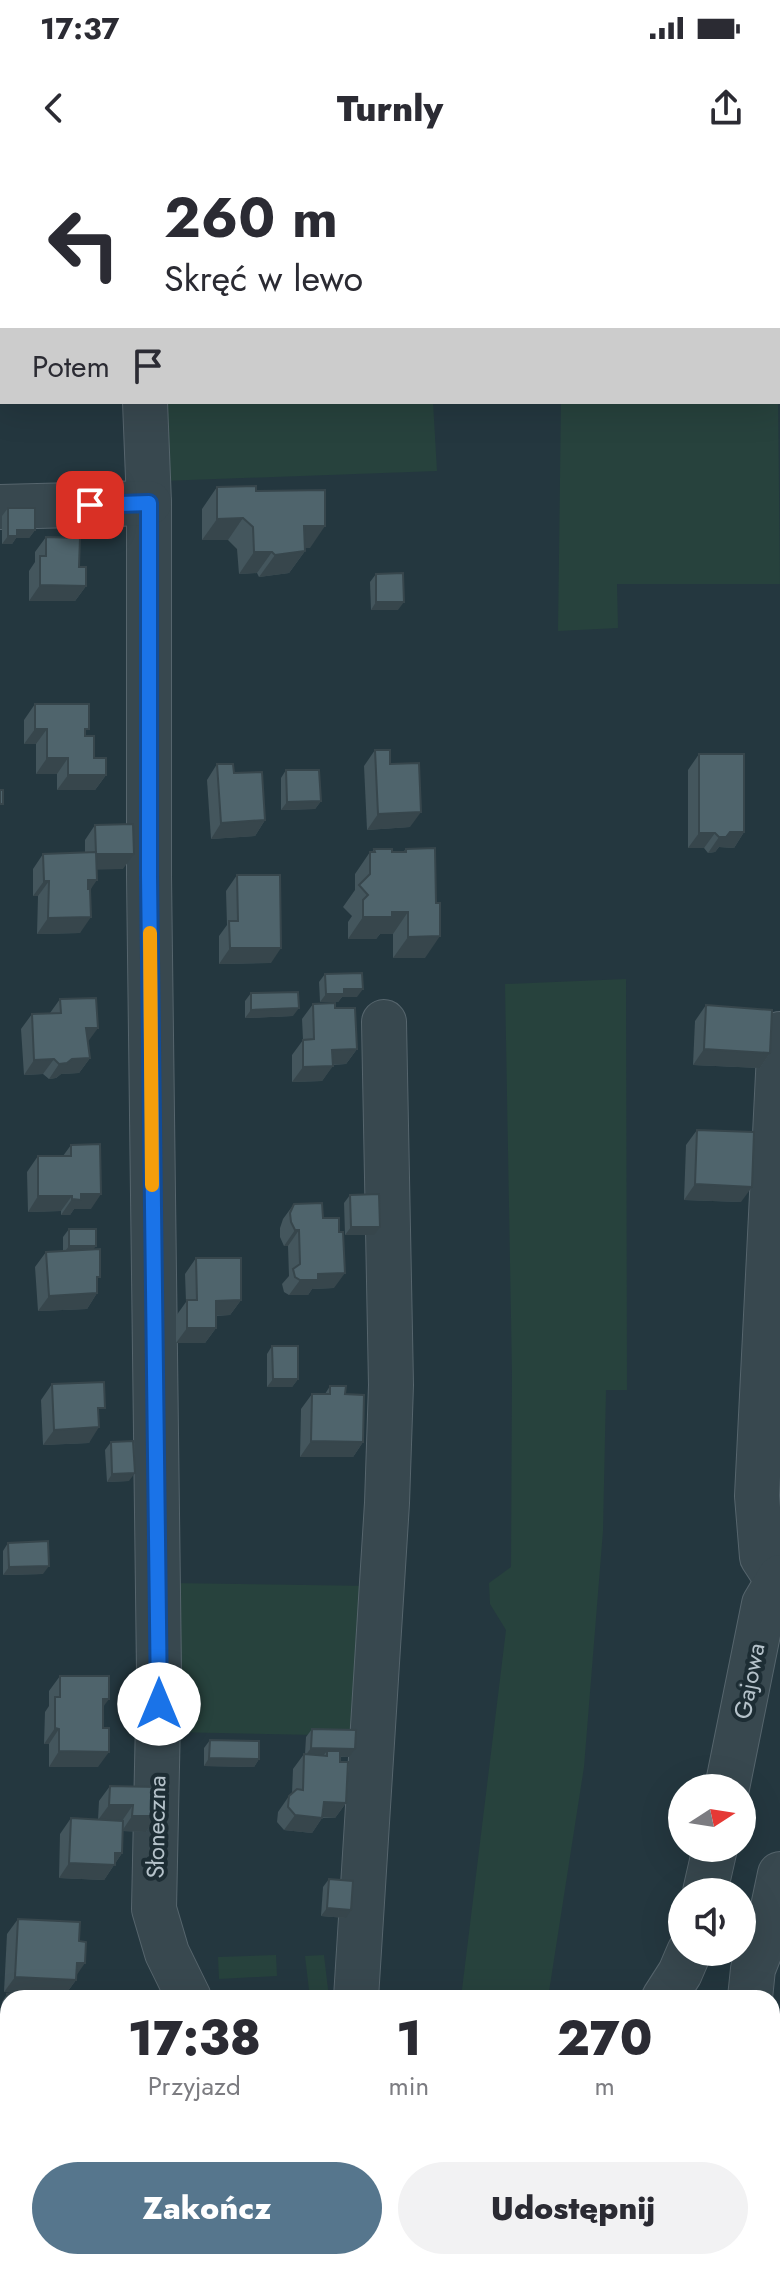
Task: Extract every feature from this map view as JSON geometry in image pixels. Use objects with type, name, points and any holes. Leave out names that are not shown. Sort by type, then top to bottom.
[{"type":"street","name":"Słoneczna","points":[[145,404],[149,503],[149,876],[159,1672],[154,1909],[167,1953],[185,1990]]},
{"type":"street","points":[[0,507],[149,503]]},
{"type":"street","points":[[356,1990],[391,1400],[384,1022]]},
{"type":"street","points":[[779,1578],[762,1557],[757,1496],[780,1034]]},
{"type":"street","name":"Gajowa","points":[[730,1774],[764,1604],[779,1578]]},
{"type":"street","points":[[751,1990],[753,1969],[768,1931],[780,1874]]},
{"type":"street","points":[[669,1990],[683,1966]]},
{"type":"green space","points":[[156,404],[433,404],[437,471],[162,481]]},
{"type":"green space","points":[[561,404],[778,404],[780,584],[617,584],[618,628],[558,631]]},
{"type":"green space","points":[[626,979],[627,1390],[606,1390],[603,1531],[584,1767],[549,1990],[462,1990],[506,1630],[490,1604],[489,1583],[511,1567],[512,1373],[505,984]]},
{"type":"green space","points":[[168,1583],[374,1586],[366,1736],[169,1732]]},
{"type":"green space","points":[[276,1955],[277,1976],[219,1979],[218,1957]]},
{"type":"green space","points":[[324,1955],[328,1990],[309,1990],[305,1956]]},
{"type":"building","points":[[256,486],[256,491],[325,490],[325,526],[304,526],[305,551],[275,555],[272,552],[254,552],[253,527],[243,518],[217,519],[217,487]]},
{"type":"building","points":[[8,508],[35,508],[35,530],[17,530],[17,536],[8,536]]},
{"type":"building","points":[[46,537],[80,538],[79,567],[86,567],[86,586],[40,585],[40,556],[46,556]]},
{"type":"building","points":[[403,573],[404,602],[376,602],[376,574]]},
{"type":"building","points":[[35,704],[89,704],[89,729],[85,729],[85,736],[94,736],[94,758],[106,758],[106,775],[68,775],[68,758],[47,758],[47,729],[35,729]]},
{"type":"building","points":[[375,750],[390,750],[390,764],[419,763],[421,812],[378,814]]},
{"type":"building","points":[[699,754],[744,754],[744,832],[730,832],[726,837],[699,833]]},
{"type":"building","points":[[217,764],[233,764],[234,773],[262,772],[265,820],[221,823]]},
{"type":"building","points":[[286,770],[319,770],[321,801],[287,802]]},
{"type":"building","points":[[0,790],[3,790],[3,804],[0,804]]},
{"type":"building","points":[[133,824],[134,854],[96,854],[95,825]]},
{"type":"building","points":[[435,848],[440,936],[408,937],[408,912],[392,912],[392,917],[363,917],[363,900],[368,895],[359,885],[370,874],[370,852],[375,852],[374,849],[406,852],[406,849]]},
{"type":"building","points":[[96,852],[97,880],[88,880],[91,917],[48,918],[49,881],[44,881],[43,854]]},
{"type":"building","points":[[237,875],[280,875],[281,948],[230,948],[229,921],[238,921]]},
{"type":"building","points":[[362,973],[363,989],[344,989],[344,994],[326,994],[325,974]]},
{"type":"building","points":[[298,992],[299,1008],[251,1010],[251,993]]},
{"type":"building","points":[[96,998],[98,1028],[86,1028],[90,1058],[72,1059],[59,1064],[54,1059],[34,1060],[32,1014],[61,1013],[60,999]]},
{"type":"building","points":[[335,1003],[335,1008],[355,1008],[357,1049],[332,1050],[333,1066],[303,1067],[303,1040],[314,1039],[313,1004]]},
{"type":"building","points":[[706,1005],[772,1010],[770,1053],[704,1049]]},
{"type":"building","points":[[697,1130],[754,1132],[752,1187],[695,1184]]},
{"type":"building","points":[[100,1144],[101,1194],[81,1194],[81,1200],[72,1199],[72,1196],[38,1196],[38,1156],[71,1156],[71,1145]]},
{"type":"building","points":[[379,1194],[380,1227],[351,1227],[350,1195]]},
{"type":"building","points":[[322,1203],[323,1218],[339,1218],[339,1232],[343,1232],[345,1273],[318,1274],[318,1280],[300,1280],[295,1277],[293,1269],[300,1264],[299,1230],[295,1230],[290,1213],[294,1204]]},
{"type":"building","points":[[69,1229],[96,1229],[96,1246],[69,1246]]},
{"type":"building","points":[[100,1249],[97,1293],[49,1296],[46,1252]]},
{"type":"building","points":[[196,1258],[241,1258],[241,1300],[216,1301],[216,1328],[187,1328],[187,1300],[197,1300]]},
{"type":"building","points":[[272,1346],[298,1346],[298,1379],[273,1379]]},
{"type":"building","points":[[104,1382],[105,1408],[98,1408],[99,1427],[54,1430],[52,1384]]},
{"type":"building","points":[[330,1386],[346,1386],[345,1394],[364,1395],[363,1442],[311,1441],[312,1394],[330,1394]]},
{"type":"building","points":[[133,1441],[135,1473],[112,1474],[111,1442]]},
{"type":"building","points":[[48,1541],[49,1566],[9,1567],[8,1543]]},
{"type":"building","points":[[60,1676],[109,1676],[109,1699],[103,1699],[103,1728],[109,1728],[109,1752],[59,1751],[55,1697],[60,1697]]},
{"type":"building","points":[[312,1729],[356,1730],[355,1749],[311,1748]]},
{"type":"building","points":[[210,1740],[259,1741],[259,1759],[209,1758]]},
{"type":"building","points":[[327,1751],[340,1751],[340,1762],[348,1762],[346,1803],[324,1802],[322,1818],[295,1815],[288,1807],[289,1796],[297,1789],[303,1790],[304,1754],[327,1756]]},
{"type":"building","points":[[110,1786],[157,1787],[156,1816],[132,1816],[133,1805],[109,1805]]},
{"type":"building","points":[[71,1818],[123,1821],[122,1853],[115,1853],[115,1865],[69,1863]]},
{"type":"building","points":[[329,1879],[353,1881],[351,1910],[327,1908]]},
{"type":"building","points":[[18,1919],[80,1922],[79,1941],[86,1942],[85,1963],[77,1963],[76,1980],[15,1977]]},
{"type":"slow traffic","points":[[150,933],[152,1185]]},
{"type":"route","points":[[90,505],[149,503],[149,876],[159,1704]]}]
